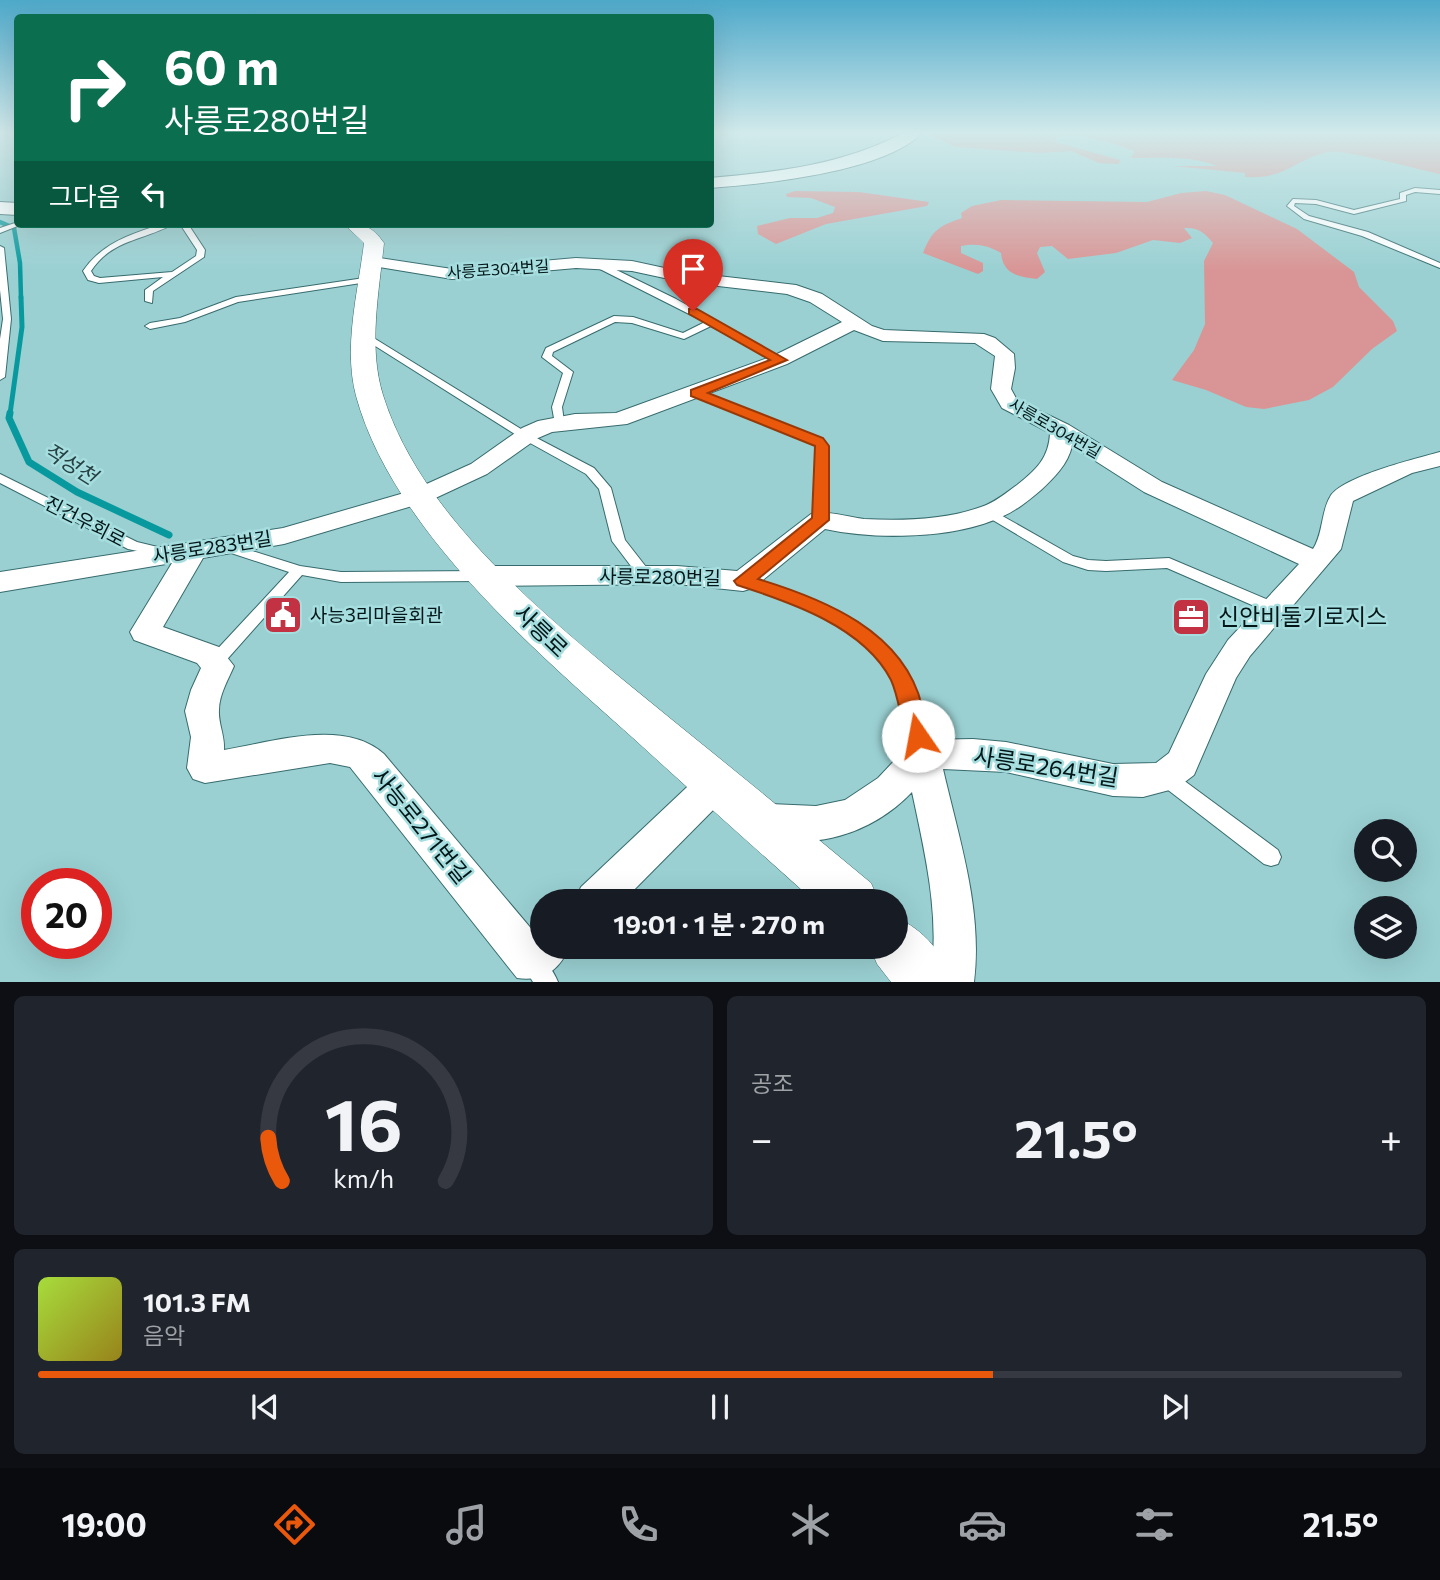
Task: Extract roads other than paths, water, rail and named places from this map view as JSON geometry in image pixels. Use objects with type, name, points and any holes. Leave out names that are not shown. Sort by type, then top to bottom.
[{"type":"main road","points":[[714,183],[745,179]]},
{"type":"street","name":"사릉로","points":[[350,228],[369,235],[374,243],[363,357],[370,397],[390,447],[420,496],[460,548],[540,633],[839,889]]},
{"type":"street","points":[[372,270],[385,228]]},
{"type":"street","name":"사릉로304번길","points":[[372,270],[452,274],[594,262],[632,266],[683,277],[790,289],[816,298],[854,323],[883,335],[964,336],[988,342],[1004,354],[1005,368],[1001,389],[1009,404],[1061,430],[1153,486],[1317,561]]},
{"type":"street","points":[[559,422],[609,421],[696,393],[780,360],[854,323]]},
{"type":"street","name":"사릉로283번길","points":[[0,582],[284,536],[420,496],[479,469],[526,436],[559,422]]},
{"type":"street","points":[[820,520],[868,529],[897,529],[990,513],[1004,506],[1050,468],[1061,446],[1061,430]]},
{"type":"street","points":[[1164,777],[1182,764],[1222,674],[1239,648],[1328,549],[1341,498],[1404,468],[1440,459]]},
{"type":"street","name":"사릉로280번길","points":[[485,576],[715,576],[743,581],[820,520]]},
{"type":"street","points":[[198,550],[145,632],[216,661]]},
{"type":"street","name":"사능로271번길","points":[[216,661],[218,666],[207,690],[202,711],[208,737],[205,768],[330,748],[360,754],[542,964]]},
{"type":"street","name":"사릉로264번길","points":[[922,755],[973,754],[1006,757],[1113,780],[1143,781],[1164,777]]},
{"type":"street","points":[[760,820],[800,827],[827,824],[855,813],[886,796],[903,780],[922,755]]},
{"type":"street","points":[[922,755],[950,891],[956,970],[952,982]]},
{"type":"street","points":[[607,889],[716,783]]},
{"type":"street","points":[[908,959],[927,982]]},
{"type":"lane","points":[[1440,192],[1408,190],[1402,194],[1404,200],[1354,212],[1307,201],[1293,201],[1290,206],[1307,218],[1367,235],[1404,254],[1440,266]]},
{"type":"lane","points":[[156,228],[134,235],[112,247],[96,258],[87,271],[91,278],[99,281],[174,274]]},
{"type":"lane","points":[[149,301],[149,290],[200,257],[201,250],[187,228]]},
{"type":"lane","points":[[0,248],[3,322],[0,377]]},
{"type":"lane","points":[[594,262],[780,360]]},
{"type":"lane","points":[[150,326],[182,320],[236,300],[372,270]]},
{"type":"lane","points":[[559,422],[557,407],[568,372],[547,356],[549,350],[614,319],[633,320],[684,336],[712,322]]},
{"type":"lane","points":[[364,335],[526,436],[590,471],[605,488],[619,541],[645,575]]},
{"type":"lane","points":[[696,393],[818,441],[822,446],[820,520]]},
{"type":"lane","name":"진건우회로","points":[[0,478],[133,546],[198,550],[341,577],[485,576]]},
{"type":"lane","points":[[990,513],[1068,559],[1088,565],[1106,566],[1169,563],[1273,608]]},
{"type":"lane","points":[[216,661],[299,570]]},
{"type":"lane","points":[[743,581],[797,597],[872,642],[886,656],[909,698],[922,755]]},
{"type":"lane","points":[[1164,777],[1271,857]]},
{"type":"waterway","name":"적성천","points":[[0,222],[14,228],[20,263],[21,298]]},
{"type":"waterway","name":"적성천","points":[[10,414],[22,327],[21,297]]},
{"type":"waterway","name":"적성천","points":[[10,413],[9,418],[29,462],[77,492],[169,535]]},
{"type":"place","name":"사능3리마을회관","points":[[283,615]]},
{"type":"place","name":"신안비둘기로지스","points":[[1191,617]]}]
